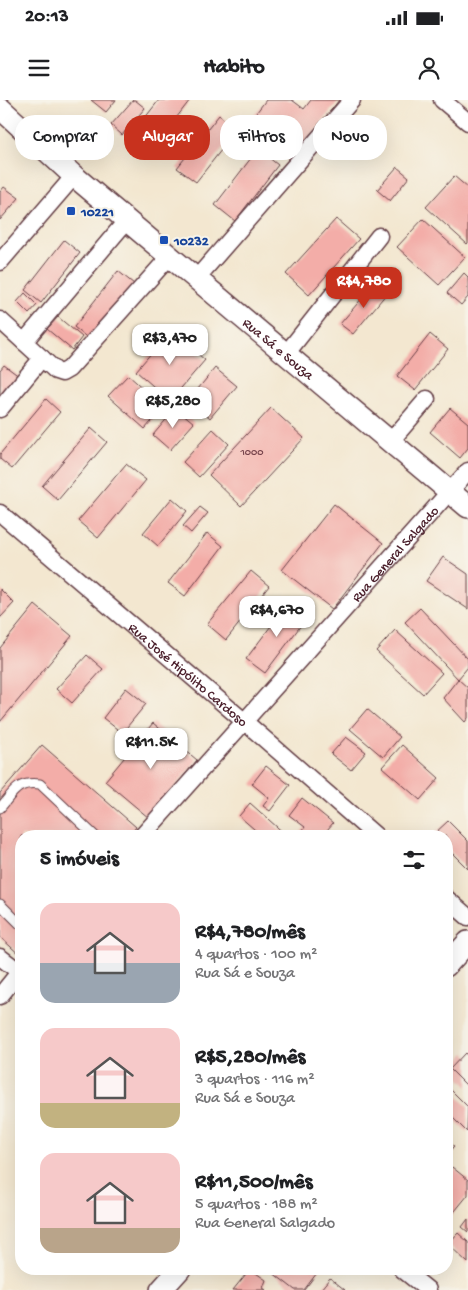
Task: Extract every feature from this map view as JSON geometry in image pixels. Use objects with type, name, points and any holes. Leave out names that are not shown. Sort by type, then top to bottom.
[{"type":"street","points":[[196,279],[352,100]]},
{"type":"street","points":[[442,100],[468,122]]},
{"type":"street","name":"Rua Sá e Souza","points":[[0,108],[74,176],[468,507]]},
{"type":"street","points":[[0,262],[74,176]]},
{"type":"street","points":[[24,342],[127,220]]},
{"type":"street","points":[[286,354],[380,236]]},
{"type":"street","points":[[0,320],[56,372],[62,373],[68,369],[170,256]]},
{"type":"street","points":[[0,409],[42,358]]},
{"type":"street","points":[[390,442],[427,399]]},
{"type":"street","name":"Rua General Salgado","points":[[147,830],[468,471]]},
{"type":"street","name":"Rua José Hipólito Cardoso","points":[[0,513],[369,830]]},
{"type":"street","points":[[453,904],[468,917]]},
{"type":"street","points":[[453,958],[468,942]]},
{"type":"street","points":[[0,957],[15,968]]},
{"type":"street","points":[[0,996],[15,979]]},
{"type":"street","points":[[161,1290],[175,1275]]},
{"type":"street","points":[[409,1275],[428,1290]]},
{"type":"lane","points":[[0,808],[20,785],[40,784],[89,830]]},
{"type":"lane","points":[[0,904],[15,919]]},
{"type":"building","points":[[91,100],[116,100],[106,112]]},
{"type":"building","points":[[133,100],[145,108],[139,115],[124,115],[124,133],[122,135],[114,128],[114,122]]},
{"type":"building","points":[[159,100],[190,100],[178,115],[147,115]]},
{"type":"building","points":[[266,100],[292,100],[304,109],[311,100],[339,100],[327,115],[313,115],[313,134],[303,146],[303,115],[255,115]]},
{"type":"building","points":[[220,116],[220,152],[196,182],[177,168],[183,160],[210,160],[210,126]]},
{"type":"building","points":[[250,160],[272,160],[278,165],[235,221],[215,205]]},
{"type":"building","points":[[397,167],[409,177],[390,201],[377,190]]},
{"type":"building","points":[[454,176],[468,188],[467,244],[426,207]]},
{"type":"building","points":[[4,187],[19,198],[0,220],[0,192]]},
{"type":"building","points":[[336,219],[359,239],[309,295],[286,274]]},
{"type":"building","points":[[423,219],[465,257],[439,285],[397,247]]},
{"type":"building","points":[[64,240],[80,253],[41,303],[25,290]]},
{"type":"building","points":[[118,271],[134,284],[90,340],[74,327]]},
{"type":"building","points":[[464,273],[468,277],[468,297],[461,305],[447,293]]},
{"type":"building","points":[[375,283],[387,293],[353,334],[340,324]]},
{"type":"building","points":[[25,293],[37,305],[29,314],[17,302]]},
{"type":"building","points":[[58,317],[82,337],[72,350],[47,329]]},
{"type":"building","points":[[170,331],[205,360],[170,401],[136,371]]},
{"type":"building","points":[[430,334],[448,349],[415,390],[397,376]]},
{"type":"building","points":[[4,365],[20,377],[0,403],[0,370]]},
{"type":"building","points":[[215,368],[237,386],[210,418],[189,400]]},
{"type":"building","points":[[128,375],[164,407],[145,429],[108,396]]},
{"type":"building","points":[[46,399],[60,412],[12,469],[0,459],[0,454]]},
{"type":"building","points":[[176,408],[194,423],[170,450],[153,435]]},
{"type":"building","points":[[271,408],[304,438],[241,506],[209,475]]},
{"type":"building","points":[[450,408],[468,423],[468,448],[460,458],[430,432]]},
{"type":"building","points":[[91,428],[107,442],[58,500],[42,486]]},
{"type":"building","points":[[213,429],[229,444],[199,477],[183,462]]},
{"type":"building","points":[[126,464],[146,480],[98,538],[78,521]]},
{"type":"building","points":[[172,498],[187,511],[158,546],[143,533]]},
{"type":"building","points":[[334,504],[383,543],[332,609],[282,570]]},
{"type":"building","points":[[200,507],[208,513],[191,533],[183,526]]},
{"type":"building","points":[[207,533],[223,546],[185,596],[168,583]]},
{"type":"building","points":[[443,557],[468,574],[468,609],[426,581]]},
{"type":"building","points":[[251,571],[269,586],[226,640],[207,624]]},
{"type":"building","points":[[0,589],[14,603],[0,618]]},
{"type":"building","points":[[289,602],[308,616],[265,673],[246,659]]},
{"type":"building","points":[[35,605],[72,636],[0,722],[0,648]]},
{"type":"building","points":[[420,608],[468,659],[468,667],[458,679],[405,622]]},
{"type":"building","points":[[395,630],[442,673],[423,694],[376,651]]},
{"type":"building","points":[[87,655],[103,669],[72,703],[56,689]]},
{"type":"building","points":[[458,679],[468,688],[468,718],[465,722],[443,698]]},
{"type":"building","points":[[126,688],[146,704],[122,733],[103,718]]},
{"type":"building","points":[[367,709],[400,737],[383,757],[350,729]]},
{"type":"building","points":[[153,723],[197,760],[149,818],[105,781]]},
{"type":"building","points":[[346,737],[366,752],[351,770],[331,754]]},
{"type":"building","points":[[42,745],[136,827],[134,830],[15,830],[15,951],[0,937],[0,793]]},
{"type":"building","points":[[402,745],[439,778],[420,800],[382,767]]},
{"type":"building","points":[[266,766],[290,785],[270,811],[263,806],[269,798],[252,784]]},
{"type":"building","points":[[302,798],[333,823],[327,830],[303,830],[305,827],[289,815]]},
{"type":"building","points":[[250,803],[280,830],[255,830],[239,816]]},
{"type":"building","points":[[448,821],[468,841],[468,869],[453,854],[453,830],[438,830]]},
{"type":"building","points":[[465,1053],[468,1056],[468,1087],[453,1072],[453,1066]]},
{"type":"building","points":[[453,1092],[468,1107],[467,1132],[453,1118]]},
{"type":"building","points":[[453,1168],[468,1180],[468,1195],[453,1213]]},
{"type":"building","points":[[468,1219],[468,1232],[462,1227]]},
{"type":"building","points":[[458,1233],[468,1242],[468,1263],[453,1249],[453,1238]]},
{"type":"building","points":[[245,1275],[259,1275],[266,1280],[263,1288],[266,1290],[233,1290]]},
{"type":"building","points":[[276,1275],[315,1275],[304,1290],[295,1290]]},
{"type":"building","points":[[330,1278],[345,1290],[320,1290]]},
{"type":"place","name":"10221","points":[[71,211]]},
{"type":"place","name":"10232","points":[[164,240]]}]
